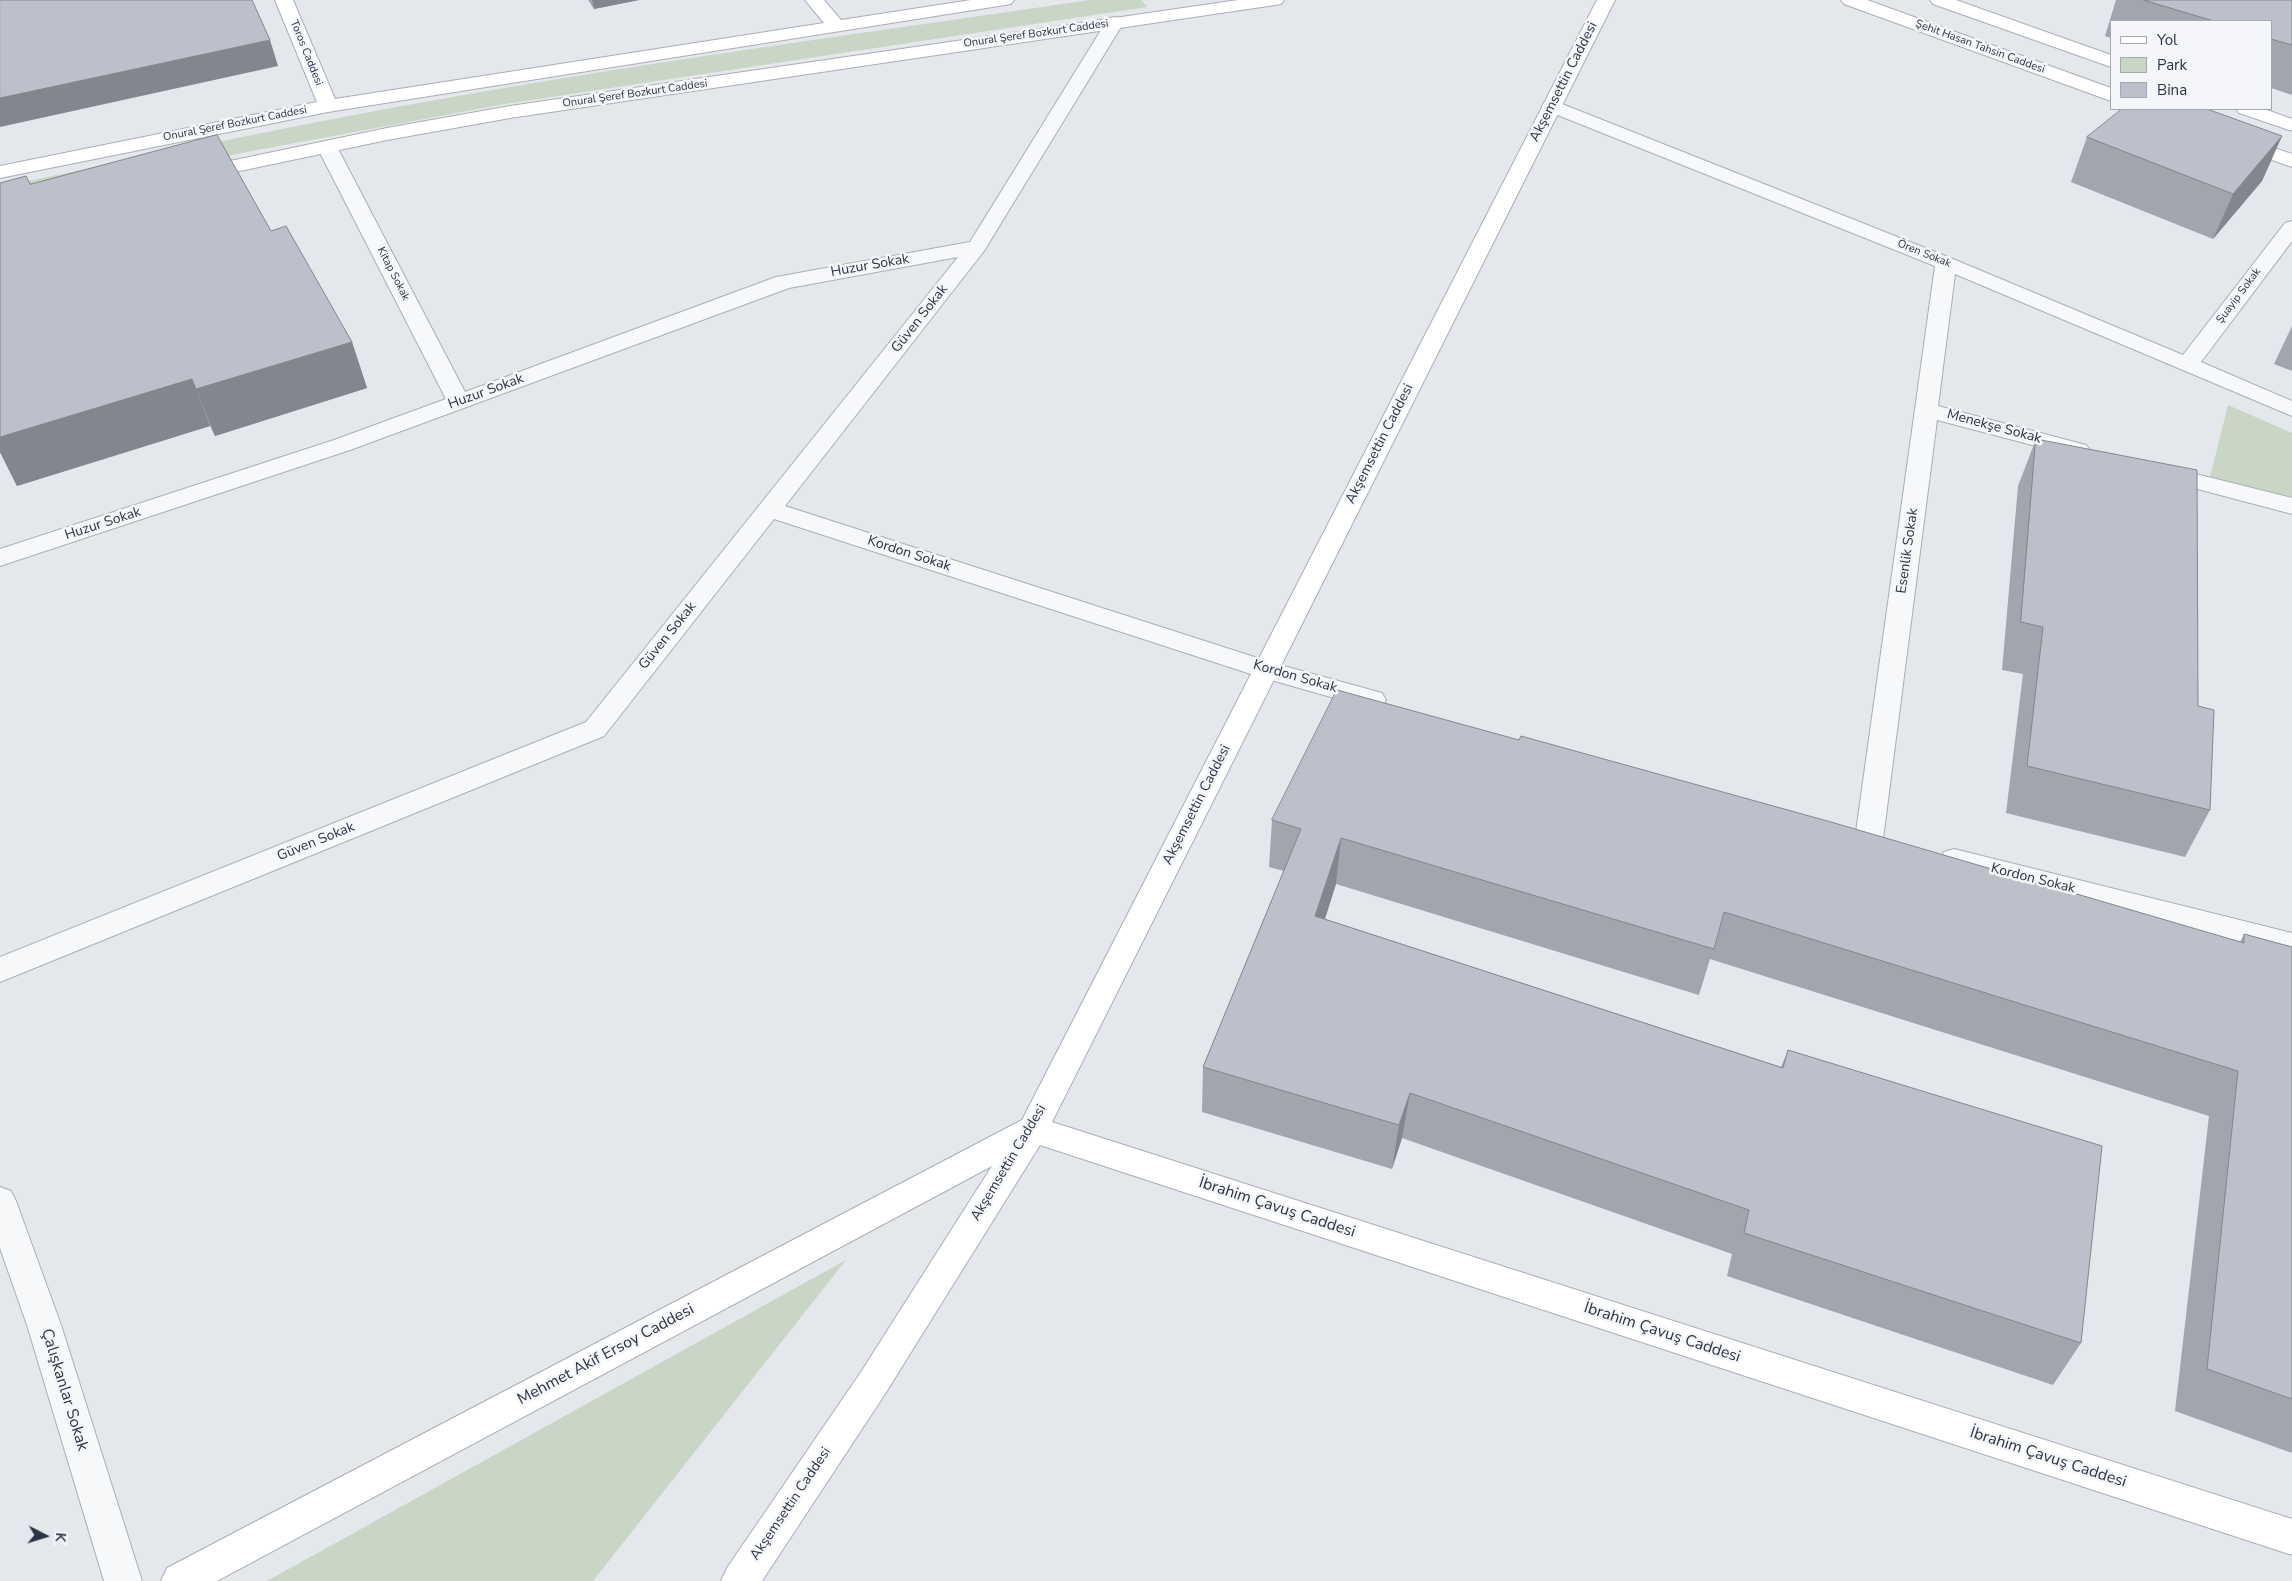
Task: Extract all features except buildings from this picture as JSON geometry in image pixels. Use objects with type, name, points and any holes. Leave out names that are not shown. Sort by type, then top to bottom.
[{"type":"street","name":"Toros Caddesi","points":[[284,0],[328,106]]},
{"type":"street","points":[[814,0],[836,26]]},
{"type":"street","name":"Onural Şeref Bozkurt Caddesi","points":[[0,172],[328,106],[1006,0]]},
{"type":"street","name":"Onural Şeref Bozkurt Caddesi","points":[[183,177],[510,112],[1116,22],[1183,6],[1275,0]]},
{"type":"street","name":"Akşemsettin Caddesi","points":[[740,1581],[873,1383],[1033,1128],[1606,0]]},
{"type":"street","name":"Şehit Hasan Tahsin Caddesi","points":[[1850,0],[2110,95]]},
{"type":"street","points":[[1939,0],[2110,61]]},
{"type":"street","name":"Güven Sokak","points":[[0,970],[595,730],[977,247],[1116,22]]},
{"type":"street","name":"Ören Sokak","points":[[1552,106],[1946,263],[2292,409]]},
{"type":"street","points":[[2249,110],[2292,125]]},
{"type":"street","points":[[2220,135],[2292,161]]},
{"type":"street","name":"Kitap Sokak","points":[[327,147],[458,402]]},
{"type":"street","name":"Şuayip Sokak","points":[[2187,364],[2292,227]]},
{"type":"street","name":"Huzur Sokak","points":[[0,558],[342,445],[784,282],[977,247]]},
{"type":"street","name":"Esenlik Sokak","points":[[1869,839],[1946,263]]},
{"type":"street","name":"Menekşe Sokak","points":[[1927,410],[2100,456]]},
{"type":"street","points":[[2138,466],[2292,506]]},
{"type":"street","name":"Kordon Sokak","points":[[769,509],[1266,670],[1400,707]]},
{"type":"street","points":[[1840,831],[1898,846]]},
{"type":"street","name":"Kordon Sokak","points":[[1927,853],[2292,944]]},
{"type":"street","name":"İbrahim Çavuş Caddesi","points":[[1033,1128],[2292,1537]]},
{"type":"street","name":"Mehmet Akif Ersoy Caddesi","points":[[180,1581],[1033,1128]]},
{"type":"street","name":"Çalışkanlar Sokak","points":[[0,1201],[44,1325],[123,1581]]},
{"type":"green space","points":[[1090,0],[1141,0],[1147,7],[505,104],[252,151],[0,203],[0,187],[401,106],[695,58]]},
{"type":"green space","points":[[2228,405],[2292,433],[2292,497],[2210,477]]},
{"type":"green space","points":[[846,1260],[593,1581],[267,1581]]}]
